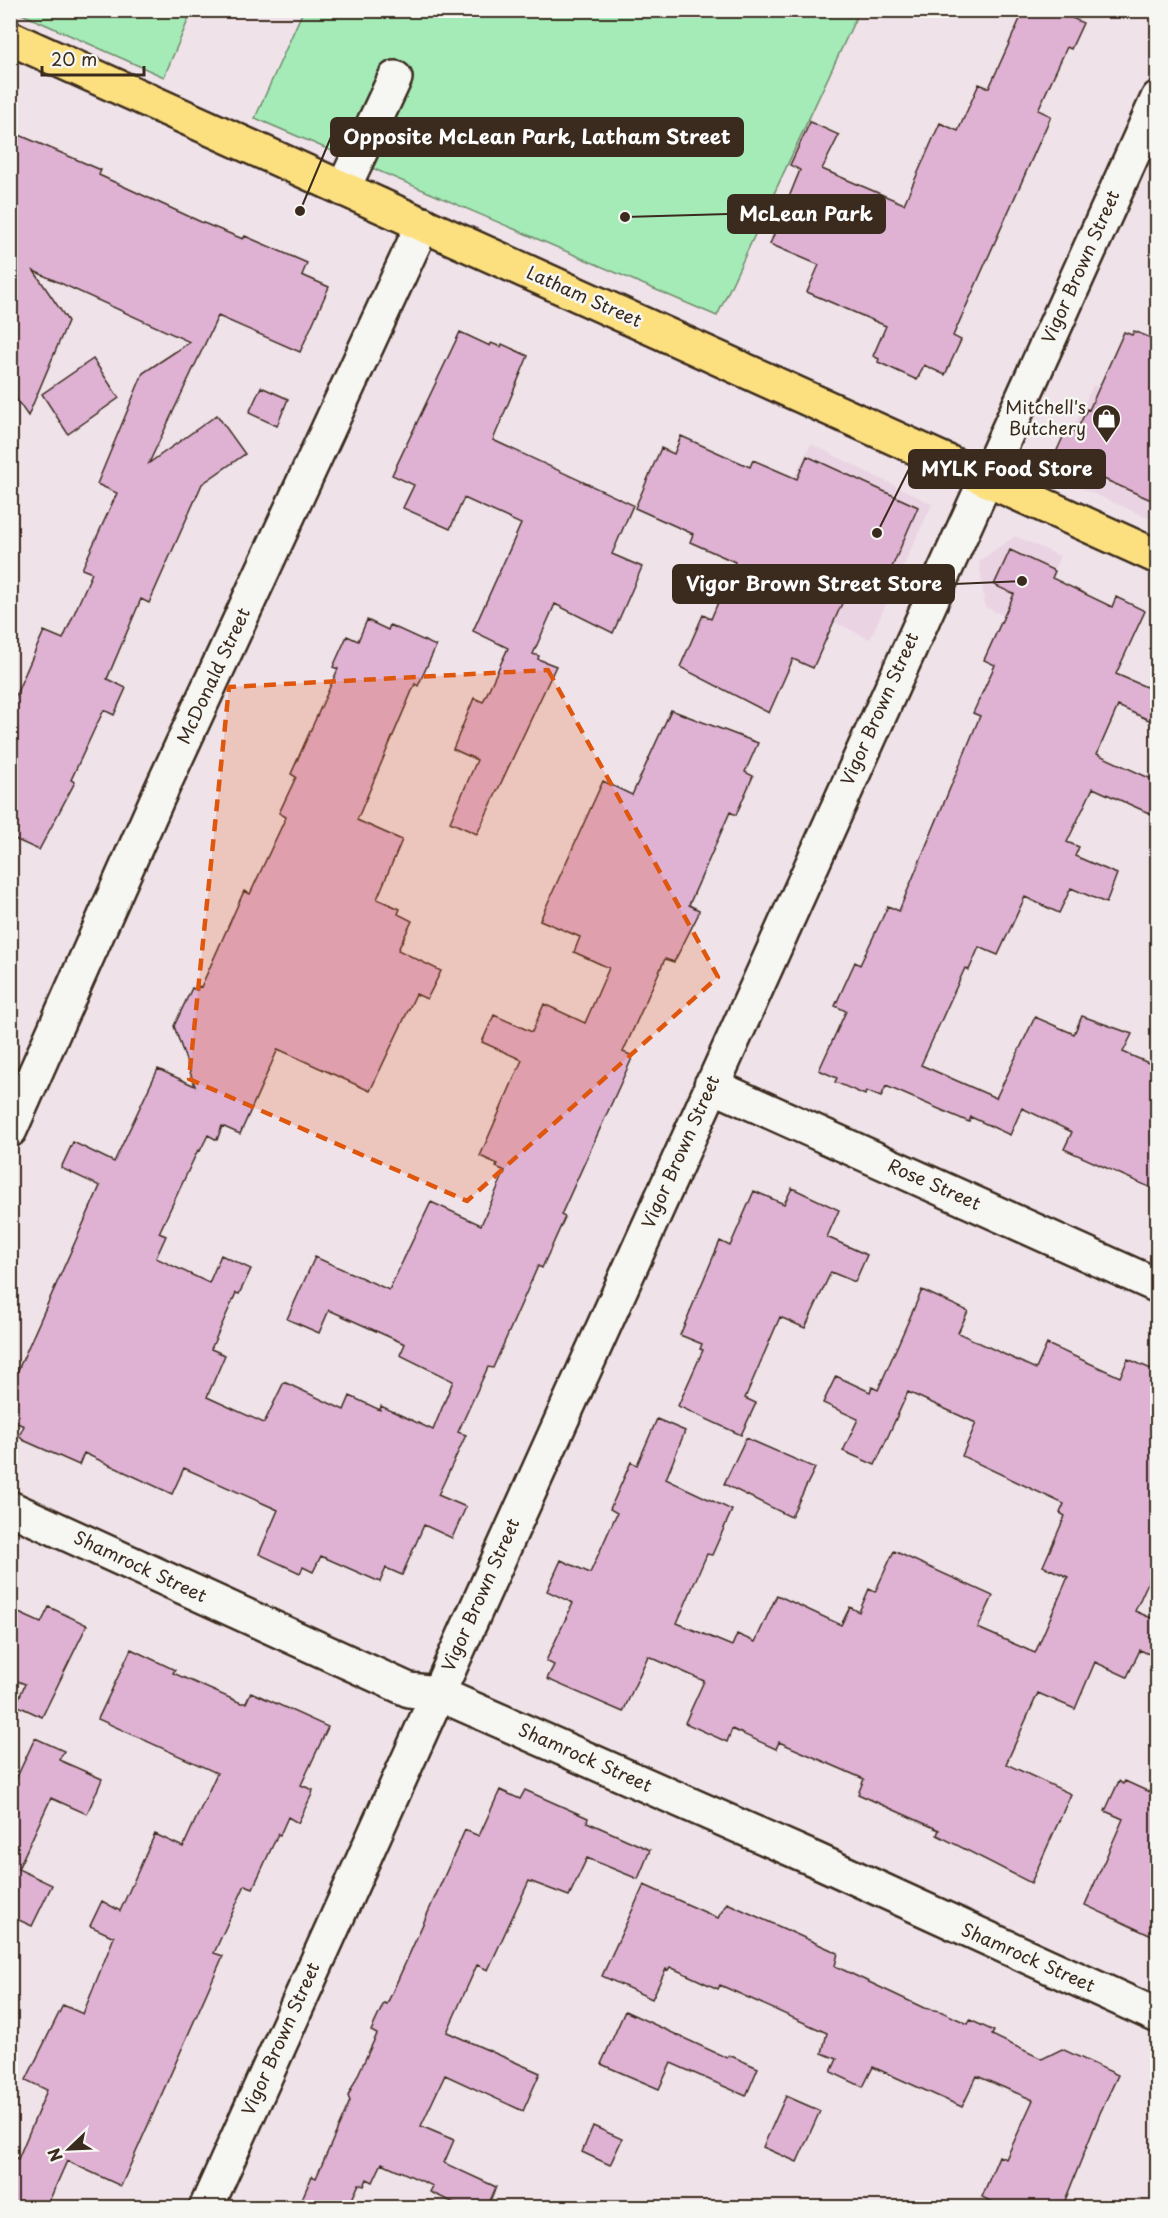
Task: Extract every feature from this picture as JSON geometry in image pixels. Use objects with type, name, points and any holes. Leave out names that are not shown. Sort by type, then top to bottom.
[{"type":"main road","name":"Latham Street","points":[[10,38],[1158,557]]},
{"type":"street","points":[[342,189],[395,78]]},
{"type":"street","name":"Vigor Brown Street","points":[[206,2208],[1158,98]]},
{"type":"street","name":"McDonald Street","points":[[10,1130],[158,797],[423,224]]},
{"type":"street","name":"Rose Street","points":[[711,1085],[1158,1286]]},
{"type":"street","name":"Shamrock Street","points":[[10,1508],[409,1690],[437,1693],[816,1860],[1158,2016]]},
{"type":"highlighted area","points":[[548,670],[718,977],[467,1201],[189,1079],[229,687]]},
{"type":"shaded area","name":"Mitchell's Butchery","points":[[1093,385],[1157,416],[1157,522],[1061,479],[1055,469]]},
{"type":"shaded area","points":[[811,444],[932,504],[870,639],[742,579]]},
{"type":"shaded area","points":[[1015,536],[1060,556],[1028,626],[985,607],[979,561]]},
{"type":"green space","points":[[192,10],[164,77],[15,11]]},
{"type":"green space","points":[[303,11],[859,11],[717,316],[255,118]]},
{"type":"building","points":[[1024,10],[1055,10],[1083,23],[1071,49],[1067,47],[1038,110],[1051,116],[953,336],[961,340],[945,375],[924,365],[917,380],[878,362],[879,359],[873,356],[886,326],[807,292],[819,265],[770,244],[800,170],[790,165],[810,122],[839,135],[822,169],[904,204],[940,123],[958,131],[979,84],[989,88]]},
{"type":"building","points":[[10,131],[101,170],[99,175],[201,222],[243,239],[245,236],[307,263],[302,275],[329,287],[300,352],[218,316],[149,463],[217,415],[245,454],[202,484],[149,603],[141,599],[107,679],[126,688],[114,715],[104,710],[71,780],[75,782],[39,850],[10,837],[10,708],[44,631],[63,639],[92,573],[82,569],[117,493],[97,484],[143,373],[190,342],[34,271],[68,321],[28,416],[10,390]]},
{"type":"building","name":"Mitchell's Butchery","points":[[1134,331],[1158,341],[1158,503],[1054,457],[1067,428],[1076,432],[1087,409],[1089,410],[1124,332],[1132,335]]},
{"type":"building","points":[[460,332],[490,346],[491,343],[501,347],[502,344],[528,356],[493,440],[633,505],[612,554],[642,567],[613,633],[555,604],[533,654],[539,656],[538,659],[556,666],[477,834],[450,822],[477,760],[453,749],[474,698],[483,702],[508,648],[473,631],[521,524],[464,498],[450,529],[403,508],[414,485],[392,475]]},
{"type":"building","points":[[93,359],[119,398],[68,434],[42,394]]},
{"type":"building","points":[[261,387],[288,399],[277,426],[249,413]]},
{"type":"building","points":[[681,436],[750,467],[753,460],[797,479],[807,456],[918,507],[886,581],[866,572],[857,594],[848,590],[813,668],[793,659],[769,713],[680,667],[703,615],[711,619],[735,562],[690,542],[693,534],[635,508],[661,448],[674,454]]},
{"type":"building","points":[[1010,550],[1055,571],[1052,578],[1112,607],[1116,597],[1145,611],[1116,674],[1158,692],[1158,724],[1118,706],[1097,754],[1158,782],[1158,817],[1093,788],[1067,842],[1079,847],[1075,856],[1117,874],[1106,903],[1071,888],[1059,913],[1025,897],[998,955],[979,947],[969,970],[965,968],[921,1065],[996,1098],[1035,1017],[1074,1034],[1082,1016],[1132,1034],[1123,1052],[1158,1067],[1158,1191],[1064,1149],[1072,1132],[1022,1108],[1010,1135],[971,1117],[969,1122],[886,1086],[881,1097],[866,1091],[865,1095],[835,1082],[837,1078],[819,1070],[846,1011],[835,1006],[855,962],[860,965],[888,906],[899,911],[980,716],[973,713],[995,665],[984,660],[1014,594],[994,585]]},
{"type":"building","points":[[367,620],[388,630],[390,625],[436,646],[418,686],[415,684],[357,820],[402,840],[377,899],[400,909],[398,914],[412,921],[398,950],[441,971],[427,999],[416,994],[370,1091],[278,1049],[240,1134],[222,1126],[217,1140],[208,1135],[200,1151],[198,1150],[159,1233],[166,1236],[156,1258],[209,1283],[221,1255],[251,1269],[239,1294],[236,1293],[211,1349],[225,1355],[207,1397],[264,1423],[284,1382],[344,1410],[350,1396],[380,1410],[381,1406],[433,1430],[453,1381],[400,1355],[405,1344],[329,1310],[319,1333],[287,1319],[315,1257],[389,1290],[431,1202],[481,1225],[505,1171],[496,1167],[498,1164],[480,1156],[522,1060],[482,1042],[494,1015],[532,1032],[544,1004],[585,1023],[609,968],[574,952],[580,937],[540,920],[603,781],[632,795],[671,710],[758,743],[745,772],[753,776],[736,815],[730,812],[689,905],[699,910],[698,915],[674,962],[665,959],[623,1052],[633,1056],[561,1215],[565,1217],[542,1268],[538,1266],[493,1368],[488,1367],[458,1432],[466,1435],[438,1495],[466,1507],[452,1538],[424,1525],[402,1575],[386,1568],[380,1582],[321,1556],[313,1572],[303,1567],[300,1573],[259,1554],[278,1510],[184,1468],[172,1494],[84,1453],[79,1465],[23,1440],[19,1436],[24,1426],[10,1420],[10,1388],[100,1186],[61,1168],[73,1142],[114,1162],[158,1069],[195,1086],[174,1026],[192,988],[197,990],[198,986],[201,987],[244,891],[250,894],[286,817],[279,813],[296,777],[291,774],[338,669],[333,667],[347,636],[358,641]]},
{"type":"building","points":[[792,1188],[839,1210],[827,1237],[867,1255],[855,1282],[831,1272],[805,1328],[780,1317],[745,1398],[756,1403],[741,1435],[678,1406],[703,1350],[700,1349],[702,1344],[680,1335],[720,1241],[730,1246],[754,1191],[784,1204]]},
{"type":"building","points":[[922,1290],[968,1311],[958,1333],[1036,1369],[1047,1344],[1120,1377],[1128,1359],[1158,1372],[1158,1560],[1135,1611],[1158,1621],[1158,1658],[1140,1650],[1127,1677],[1095,1662],[1075,1709],[1038,1693],[1006,1764],[1071,1794],[1031,1883],[937,1835],[939,1830],[858,1794],[864,1779],[779,1742],[776,1749],[732,1729],[727,1742],[685,1723],[704,1681],[648,1656],[623,1712],[547,1679],[554,1665],[546,1661],[573,1603],[547,1591],[561,1560],[590,1573],[617,1513],[610,1509],[631,1462],[637,1465],[657,1419],[685,1431],[666,1479],[732,1510],[712,1555],[707,1554],[677,1623],[732,1646],[737,1634],[755,1642],[777,1595],[841,1625],[850,1607],[859,1612],[869,1589],[875,1592],[894,1551],[993,1596],[978,1628],[1035,1653],[1068,1577],[1043,1566],[1065,1516],[1060,1513],[1064,1504],[962,1456],[976,1423],[908,1392],[875,1465],[843,1451],[858,1419],[823,1403],[836,1376],[870,1392],[872,1387],[878,1390]]},
{"type":"building","points":[[746,1438],[815,1468],[791,1517],[724,1484]]},
{"type":"building","points":[[49,1607],[87,1625],[42,1717],[16,1705],[25,1684],[10,1678],[10,1609],[41,1623]]},
{"type":"building","points":[[131,1649],[175,1670],[173,1673],[241,1703],[246,1703],[251,1692],[328,1727],[301,1785],[313,1790],[312,1794],[298,1823],[288,1817],[253,1888],[245,1885],[214,1953],[223,1956],[121,2186],[67,2161],[46,2208],[10,2208],[10,2155],[18,2159],[47,2090],[26,2080],[63,2005],[83,2014],[114,1937],[90,1926],[102,1901],[120,1911],[155,1834],[183,1847],[217,1773],[98,1719]]},
{"type":"building","points":[[35,1738],[64,1751],[59,1760],[102,1779],[87,1814],[51,1798],[18,1869],[52,1885],[32,1926],[10,1916],[10,1792]]},
{"type":"building","points":[[1119,1781],[1123,1784],[1125,1781],[1158,1796],[1158,1939],[1085,1905],[1123,1819],[1105,1811]]},
{"type":"building","points":[[500,1790],[520,1799],[525,1790],[588,1818],[587,1822],[650,1850],[638,1879],[587,1858],[569,1896],[529,1881],[488,1970],[477,1965],[447,2032],[540,2073],[523,2111],[445,2075],[421,2126],[454,2140],[444,2163],[496,2187],[487,2208],[474,2205],[473,2208],[465,2208],[430,2192],[433,2186],[382,2163],[373,2182],[367,2179],[364,2186],[359,2184],[348,2208],[298,2208],[312,2176],[316,2178],[350,2101],[348,2096],[377,2034],[371,2031],[384,2003],[387,2004],[465,1830],[479,1836]]},
{"type":"building","points":[[644,1885],[718,1918],[727,1903],[838,1953],[835,1966],[924,2008],[940,2011],[968,2024],[970,2020],[994,2031],[992,2035],[1042,2059],[1062,2049],[1118,2075],[1100,2113],[1062,2208],[1005,2208],[982,2197],[999,2156],[1006,2159],[1033,2100],[977,2076],[962,2107],[873,2067],[863,2087],[831,2072],[837,2059],[822,2053],[827,2033],[720,1985],[718,1989],[670,1967],[666,1969],[652,1999],[602,1976]]},
{"type":"building","points":[[625,2011],[727,2058],[729,2055],[758,2068],[746,2096],[671,2063],[659,2089],[601,2064]]},
{"type":"building","points":[[786,2096],[820,2111],[797,2162],[763,2147]]},
{"type":"building","points":[[593,2126],[622,2139],[610,2165],[582,2152]]},
{"type":"place","name":"Opposite McLean Park, Latham Street","points":[[300,211]]},
{"type":"place","name":"McLean Park","points":[[625,217]]},
{"type":"place","name":"Mitchell's Butchery","points":[[1107,444]]},
{"type":"place","name":"MYLK Food Store","points":[[877,533]]},
{"type":"place","name":"Vigor Brown Street Store","points":[[1022,581]]}]
